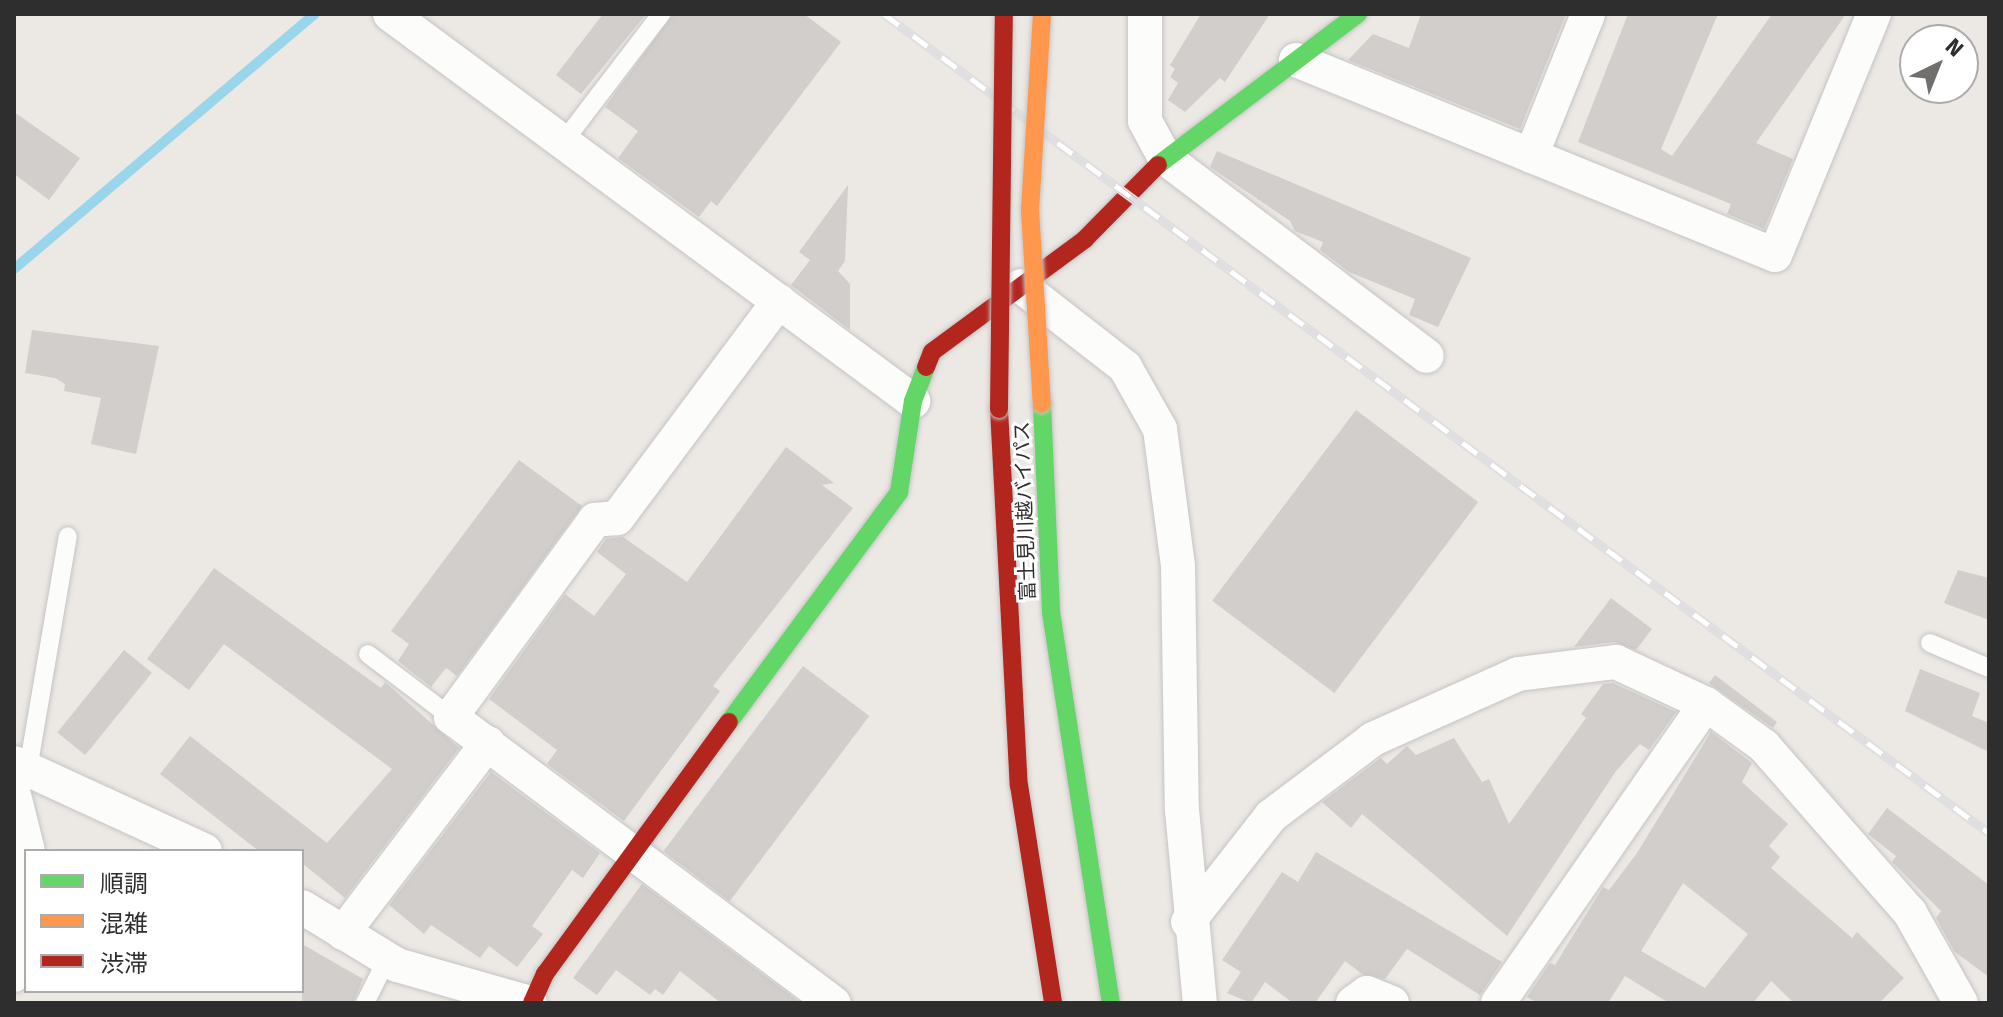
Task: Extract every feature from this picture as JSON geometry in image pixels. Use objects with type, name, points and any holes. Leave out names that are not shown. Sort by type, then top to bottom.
[{"type":"main road","name":"富士見川越バイパス","points":[[1004,14],[999,409],[1019,785],[1053,1003]]},
{"type":"main road","name":"富士見川越バイパス","points":[[1042,14],[1030,210],[1051,612],[1111,1003]]},
{"type":"main road","points":[[531,1003],[545,974],[631,854],[899,492],[913,401],[932,352],[1017,284],[1085,239],[1165,158],[1358,14]]},
{"type":"street","points":[[390,14],[913,401]]},
{"type":"street","points":[[1145,14],[1145,121],[1165,158],[1427,356]]},
{"type":"street","points":[[1531,156],[1588,14]]},
{"type":"street","points":[[1296,60],[1775,255],[1874,14]]},
{"type":"street","points":[[1017,284],[1125,367],[1160,429],[1178,566],[1188,922],[1200,1003]]},
{"type":"street","points":[[779,301],[617,518],[595,520],[451,717],[834,1003]]},
{"type":"street","points":[[1188,922],[1282,808],[1373,739],[1518,674],[1616,662],[1706,704],[1764,746],[1848,835],[1910,913],[1961,1003]]},
{"type":"street","points":[[1498,1003],[1706,704]]},
{"type":"street","points":[[343,933],[488,743]]},
{"type":"street","points":[[28,849],[19,776],[200,849]]},
{"type":"street","points":[[14,975],[24,886]]},
{"type":"street","points":[[304,908],[387,959],[531,1003]]},
{"type":"street","points":[[1976,1003],[1989,990]]},
{"type":"street","points":[[1353,1003],[1367,993],[1392,1003]]},
{"type":"lane","points":[[564,141],[661,14]]},
{"type":"lane","points":[[19,776],[68,536]]},
{"type":"lane","points":[[1930,643],[1989,668]]},
{"type":"lane","points":[[368,654],[451,717]]},
{"type":"lane","points":[[365,1003],[387,959]]},
{"type":"building","points":[[603,14],[646,14],[581,94],[556,75]]},
{"type":"building","points":[[673,14],[804,14],[841,42],[717,206],[711,201],[699,217],[618,158],[638,131],[605,107]]},
{"type":"building","points":[[1201,14],[1270,14],[1225,82],[1220,78],[1185,112],[1168,100],[1178,83],[1170,77],[1175,69],[1170,65]]},
{"type":"building","points":[[1421,14],[1566,14],[1520,129],[1348,60],[1373,34],[1409,48]]},
{"type":"building","points":[[1628,14],[1718,14],[1661,149],[1672,156],[1772,14],[1846,14],[1756,143],[1793,159],[1764,229],[1727,214],[1731,204],[1578,142]]},
{"type":"building","points":[[14,112],[80,158],[49,200],[14,174]]},
{"type":"building","points":[[1217,151],[1471,258],[1438,327],[1409,315],[1415,299],[1349,272],[1320,250],[1323,242],[1295,231],[1290,221],[1210,167]]},
{"type":"building","points":[[848,185],[845,261],[838,271],[850,284],[850,330],[791,285],[810,260],[799,252]]},
{"type":"building","points":[[32,330],[159,346],[136,454],[91,444],[101,398],[64,391],[65,384],[55,378],[25,373]]},
{"type":"building","points":[[1356,410],[1478,502],[1334,693],[1212,601]]},
{"type":"building","points":[[786,447],[834,483],[822,485],[853,508],[713,686],[720,691],[624,821],[547,764],[557,750],[489,699],[565,594],[594,616],[626,574],[597,552],[606,539],[623,537],[687,582]]},
{"type":"building","points":[[519,460],[582,506],[457,676],[446,668],[431,687],[398,661],[409,644],[391,631]]},
{"type":"building","points":[[214,568],[381,688],[385,682],[459,748],[345,898],[304,865],[304,849],[256,849],[160,774],[190,736],[327,843],[392,769],[224,644],[189,690],[147,659]]},
{"type":"building","points":[[1958,570],[1989,578],[1989,620],[1944,603]]},
{"type":"building","points":[[1611,598],[1652,629],[1636,650],[1614,642],[1574,647]]},
{"type":"building","points":[[124,650],[152,673],[85,755],[57,732]]},
{"type":"building","points":[[803,666],[869,716],[730,901],[663,851]]},
{"type":"building","points":[[1920,669],[1980,693],[1972,716],[1989,723],[1989,752],[1905,711]]},
{"type":"building","points":[[1715,675],[1777,722],[1773,728],[1709,683]]},
{"type":"building","points":[[1613,683],[1676,712],[1649,750],[1640,744],[1616,771],[1507,936],[1362,814],[1351,828],[1322,802],[1381,758],[1387,764],[1407,746],[1416,755],[1454,738],[1482,782],[1489,779],[1509,824],[1586,718],[1581,714],[1603,684]]},
{"type":"building","points":[[1711,732],[1752,763],[1742,782],[1788,824],[1769,846],[1780,857],[1771,868],[1852,938],[1857,932],[1904,978],[1879,1003],[1794,1003],[1771,981],[1753,1003],[1669,1003],[1625,976],[1608,1003],[1537,1003],[1527,997],[1550,963],[1555,965],[1603,887],[1609,890],[1637,853]],"holes":[[[1683,883],[1748,934],[1705,988],[1641,951]]]},
{"type":"building","points":[[491,772],[600,853],[583,878],[572,870],[532,926],[543,934],[517,967],[489,946],[480,958],[431,925],[424,934],[389,905]]},
{"type":"building","points":[[1887,808],[1989,885],[1989,977],[1955,952],[1936,918],[1941,911],[1892,862],[1896,856],[1868,834]]},
{"type":"building","points":[[1316,852],[1502,962],[1480,995],[1407,949],[1385,979],[1362,974],[1345,961],[1315,1003],[1293,1003],[1265,982],[1251,1003],[1227,993],[1241,972],[1222,960],[1282,872],[1298,882]]},
{"type":"building","points":[[642,884],[801,1003],[721,1003],[680,971],[663,995],[655,989],[650,995],[616,970],[597,995],[573,978]]},
{"type":"building","points":[[304,945],[363,979],[353,1003],[302,1003]]},
{"type":"waterway","points":[[14,269],[315,14]]},
{"type":"railway","points":[[884,14],[1989,833]]},
{"type":"traffic: fast","points":[[1158,165],[1358,14]]},
{"type":"traffic: fast","points":[[729,722],[899,492],[913,401],[926,367]]},
{"type":"traffic: fast","points":[[1042,404],[1051,612],[1111,1003]]},
{"type":"traffic: jam","points":[[999,409],[1004,14]]},
{"type":"traffic: jam","points":[[926,367],[932,352],[1085,239],[1158,165]]},
{"type":"traffic: jam","points":[[999,409],[1019,785],[1053,1003]]},
{"type":"traffic: jam","points":[[532,1003],[545,974],[729,722]]},
{"type":"traffic: slow","points":[[1042,14],[1030,210],[1042,404]]}]
